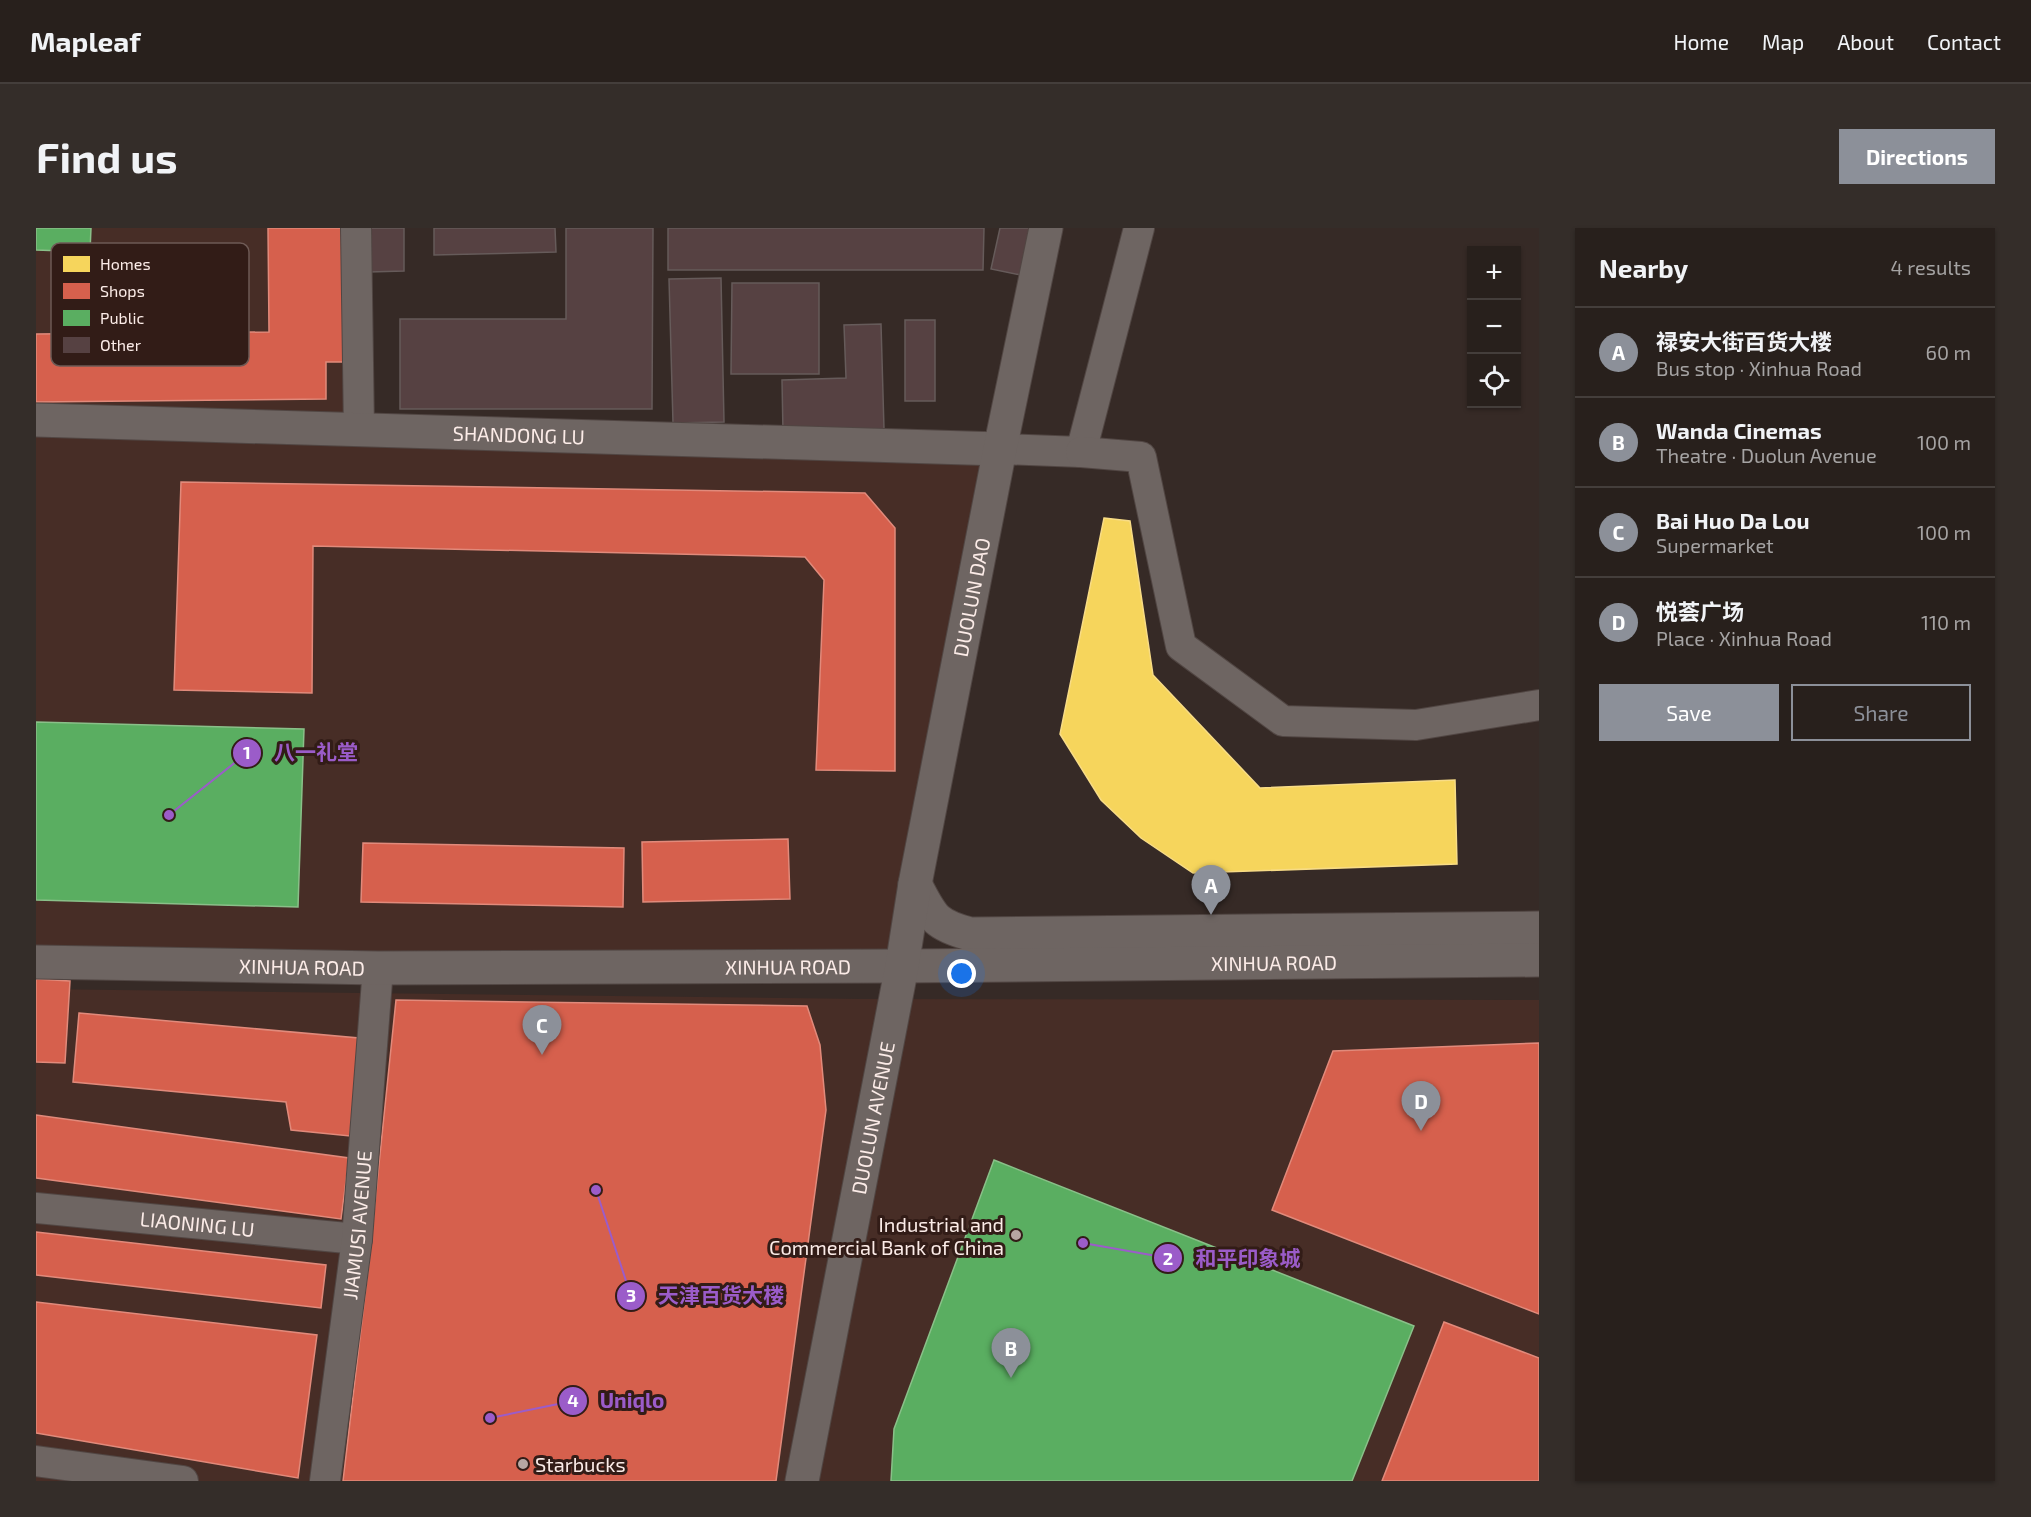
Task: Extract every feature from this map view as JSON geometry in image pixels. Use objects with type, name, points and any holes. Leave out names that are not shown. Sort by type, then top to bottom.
[{"type":"street","points":[[356,228],[359,430]]},
{"type":"street","name":"DUOLUN DAO","points":[[902,966],[915,884],[1000,449],[1046,228]]},
{"type":"street","points":[[1081,452],[1139,228]]},
{"type":"street","name":"SHANDONG LU","points":[[36,420],[1000,449]]},
{"type":"street","points":[[1000,449],[1141,457],[1181,646],[1283,721],[1416,725],[1539,705]]},
{"type":"street","name":"XINHUA ROAD","points":[[915,884],[932,917],[948,928],[970,934],[1539,928]]},
{"type":"street","name":"XINHUA ROAD","points":[[36,962],[378,968],[1539,960]]},
{"type":"street","name":"DUOLUN AVENUE","points":[[802,1481],[902,966]]},
{"type":"street","name":"JIAMUSI AVENUE","points":[[325,1481],[357,1239],[378,968]]},
{"type":"street","name":"LIAONING LU","points":[[36,1208],[357,1239]]},
{"type":"street","points":[[36,1461],[183,1481]]},
{"type":"shaded area","points":[[36,228],[364,228],[367,431],[986,452],[891,964],[36,953]]},
{"type":"shaded area","points":[[36,989],[860,999],[1539,1000],[1539,1481],[36,1481]]},
{"type":"building: Homes","points":[[1104,518],[1130,521],[1153,675],[1260,788],[1455,780],[1457,864],[1193,873],[1141,838],[1101,800],[1060,734]]},
{"type":"building: Shops","points":[[268,228],[349,228],[349,362],[326,362],[326,399],[36,402],[36,334],[51,334],[51,366],[249,366],[249,332],[269,332]]},
{"type":"building: Shops","points":[[181,482],[865,493],[895,528],[895,771],[816,770],[824,580],[805,557],[313,546],[312,693],[174,690]]},
{"type":"building: Shops","points":[[788,839],[790,899],[643,902],[642,842]]},
{"type":"building: Shops","points":[[363,843],[624,848],[623,907],[361,902]]},
{"type":"building: Shops","points":[[36,979],[70,981],[65,1063],[36,1062]]},
{"type":"building: Shops","points":[[396,1000],[807,1006],[820,1045],[826,1110],[776,1481],[343,1481]]},
{"type":"building: Shops","points":[[79,1013],[359,1038],[350,1136],[291,1130],[286,1102],[73,1082]]},
{"type":"building: Shops","points":[[1539,1043],[1539,1314],[1272,1210],[1333,1051]]},
{"type":"building: Shops","points":[[36,1115],[349,1158],[341,1219],[36,1178]]},
{"type":"building: Shops","points":[[36,1232],[326,1265],[321,1308],[36,1275]]},
{"type":"building: Shops","points":[[36,1302],[317,1335],[298,1478],[36,1433]]},
{"type":"building: Shops","points":[[1444,1322],[1539,1358],[1539,1481],[1382,1481]]},
{"type":"building: Public","points":[[36,228],[91,228],[90,243],[51,243],[51,251],[36,250]]},
{"type":"building: Public","points":[[36,722],[304,729],[298,907],[36,900]]},
{"type":"building: Public","points":[[994,1160],[1414,1326],[1352,1481],[891,1481],[894,1429]]},
{"type":"building: Other","points":[[368,228],[404,228],[404,271],[369,272]]},
{"type":"building: Other","points":[[434,228],[555,228],[556,252],[434,255]]},
{"type":"building: Other","points":[[566,228],[653,228],[652,409],[400,409],[400,319],[566,319]]},
{"type":"building: Other","points":[[668,228],[984,228],[983,270],[668,270]]},
{"type":"building: Other","points":[[1000,228],[1031,228],[1021,275],[991,269]]},
{"type":"building: Other","points":[[721,278],[724,422],[673,423],[669,279]]},
{"type":"building: Other","points":[[732,283],[819,283],[819,374],[731,374]]},
{"type":"building: Other","points":[[905,320],[935,320],[935,401],[905,401]]},
{"type":"building: Other","points":[[881,324],[884,429],[783,433],[782,380],[846,378],[844,325]]},
{"type":"place","name":"八一礼堂","points":[[169,815]]},
{"type":"place","name":"禄安大街百货大楼","points":[[1211,915]]},
{"type":"place","name":"Bai Huo Da Lou","points":[[542,1055]]},
{"type":"place","name":"悦荟广场","points":[[1421,1131]]},
{"type":"place","name":"天津百货大楼","points":[[596,1190]]},
{"type":"place","name":"Industrial and Commercial Bank of China","points":[[1016,1235]]},
{"type":"place","name":"和平印象城","points":[[1083,1243]]},
{"type":"place","name":"Wanda Cinemas","points":[[1011,1378]]},
{"type":"place","name":"Uniqlo","points":[[490,1418]]},
{"type":"place","name":"Starbucks","points":[[523,1464]]}]
